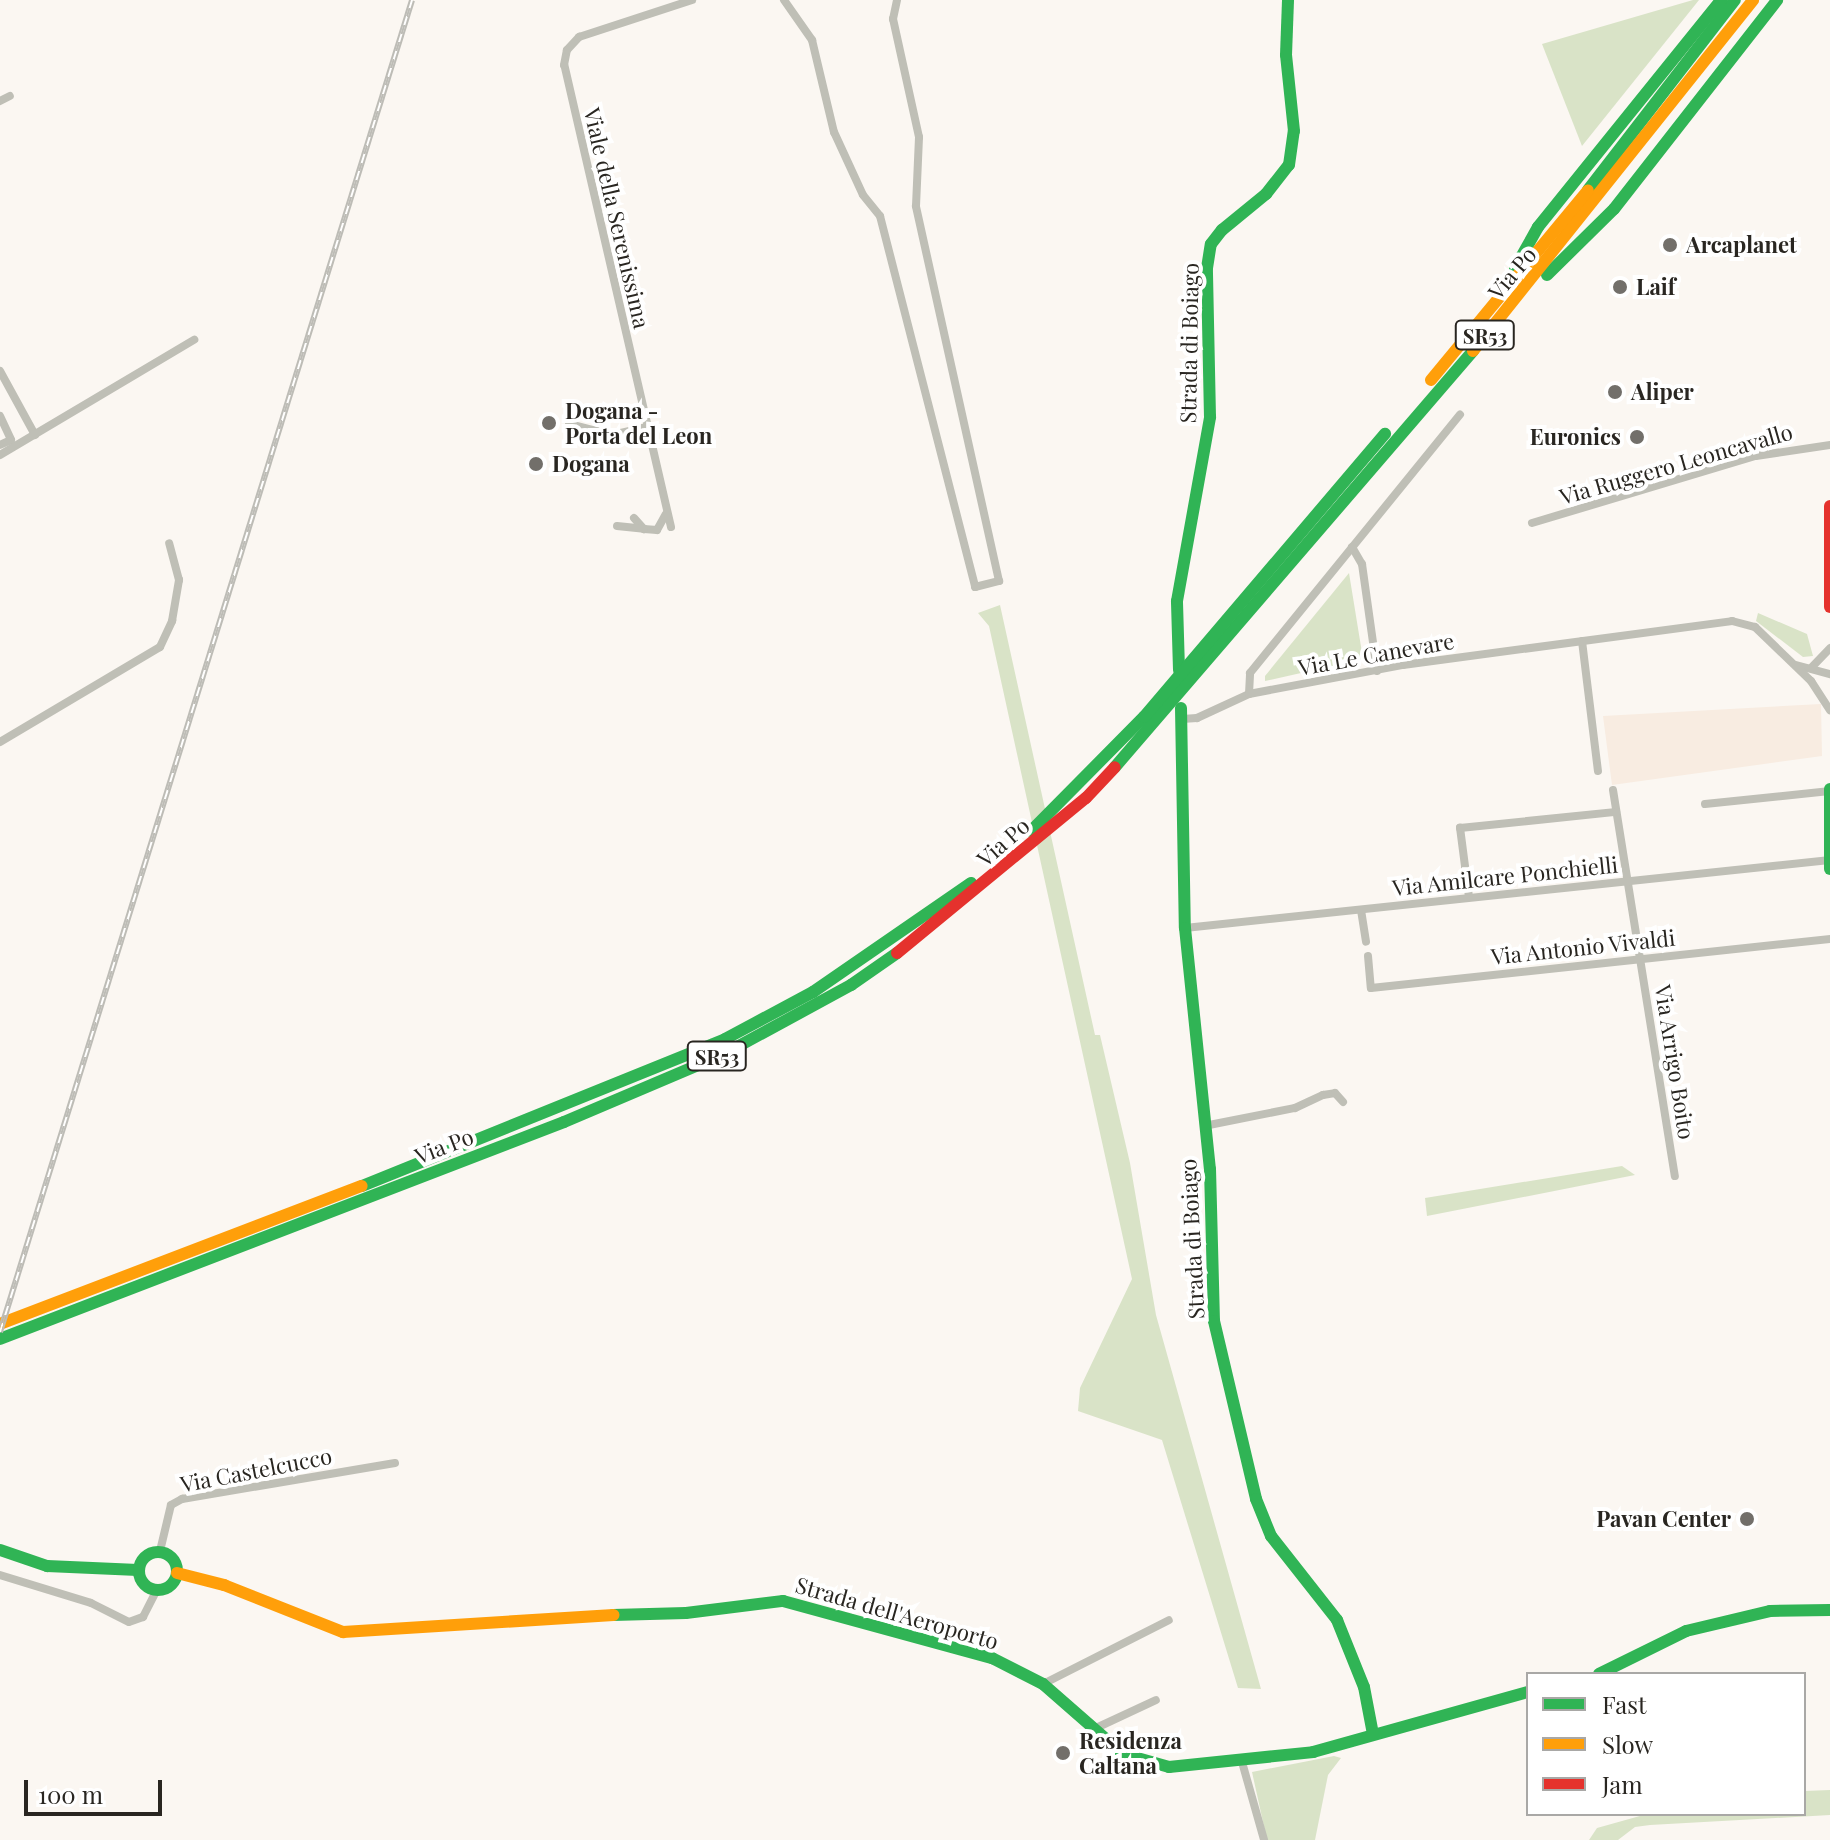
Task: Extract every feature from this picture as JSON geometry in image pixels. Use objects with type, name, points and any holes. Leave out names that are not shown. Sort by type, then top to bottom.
[{"type":"main road","name":"Strada di Boiago","points":[[1179,670],[1177,601],[1210,417],[1207,268],[1211,244],[1222,230],[1266,194],[1289,165],[1294,131],[1286,55],[1288,0]]},
{"type":"main road","points":[[1501,307],[1538,227],[1721,0]]},
{"type":"main road","name":"Via Po","points":[[0,1324],[630,1081],[801,999],[967,886],[1093,774],[1501,307],[1735,0]]},
{"type":"main road","name":"Via Po","points":[[0,1339],[577,1116],[724,1054],[851,985],[974,894],[1086,798],[1192,683],[1753,0]]},
{"type":"main road","points":[[1501,307],[1614,209],[1777,0]]},
{"type":"main road","points":[[1830,506],[1830,607]]},
{"type":"main road","name":"Strada di Boiago","points":[[1181,714],[1185,928],[1204,1126],[1214,1321],[1256,1499],[1271,1536],[1337,1620],[1364,1687],[1373,1734]]},
{"type":"main road","points":[[1830,790],[1830,869]]},
{"type":"main road","points":[[0,1550],[47,1566],[138,1570]]},
{"type":"main road","points":[[160,1551],[174,1561],[177,1573],[168,1588],[156,1591],[144,1585],[138,1570],[146,1556],[160,1551]]},
{"type":"main road","name":"Strada dell'Aeroporto","points":[[177,1573],[224,1585],[343,1632],[554,1616],[686,1613],[783,1601],[992,1658],[1043,1684],[1123,1754],[1147,1764],[1242,1762],[1313,1752],[1526,1693]]},
{"type":"main road","points":[[1607,1672],[1618,1669],[1686,1631],[1770,1611],[1830,1610]]},
{"type":"street","name":"Viale della Serenissima","points":[[671,527],[564,65],[567,50],[579,37],[692,0]]},
{"type":"street","points":[[784,0],[812,40],[834,132],[863,195],[880,216],[975,587],[999,581],[916,206],[919,137],[893,19],[897,0]]},
{"type":"street","points":[[0,101],[10,96]]},
{"type":"street","points":[[0,455],[194,340]]},
{"type":"street","points":[[0,371],[35,435]]},
{"type":"street","points":[[1249,694],[1250,673],[1460,415]]},
{"type":"street","points":[[0,416],[11,440],[0,445]]},
{"type":"street","points":[[569,424],[612,435],[648,427]]},
{"type":"street","name":"Via Ruggero Leoncavallo","points":[[1532,523],[1756,456],[1830,445]]},
{"type":"street","points":[[617,526],[657,530],[667,512]]},
{"type":"street","points":[[634,518],[644,529]]},
{"type":"street","points":[[0,742],[160,647],[172,621],[179,580],[169,543]]},
{"type":"street","points":[[1352,547],[1362,564],[1377,671]]},
{"type":"street","name":"Via Le Canevare","points":[[1181,714],[1197,718],[1249,694],[1377,671],[1740,622],[1755,627],[1808,672],[1830,710]]},
{"type":"street","points":[[1582,641],[1598,771]]},
{"type":"street","points":[[1808,672],[1830,648]]},
{"type":"street","points":[[1808,672],[1830,675]]},
{"type":"street","name":"Via Arrigo Boito","points":[[1613,790],[1675,1176]]},
{"type":"street","points":[[1705,804],[1830,790]]},
{"type":"street","points":[[1469,897],[1460,828],[1616,812]]},
{"type":"street","name":"Via Amilcare Ponchielli","points":[[1185,928],[1830,860]]},
{"type":"street","points":[[1361,910],[1366,942]]},
{"type":"street","name":"Via Antonio Vivaldi","points":[[1368,956],[1371,988],[1830,939]]},
{"type":"street","points":[[1204,1126],[1295,1108],[1323,1095],[1335,1093],[1343,1102]]},
{"type":"street","name":"Via Castelcucco","points":[[160,1551],[171,1505],[182,1499],[395,1463]]},
{"type":"street","points":[[0,1575],[91,1603],[129,1622],[143,1617],[156,1591]]},
{"type":"street","points":[[1043,1684],[1169,1620]]},
{"type":"street","points":[[1096,1728],[1156,1700]]},
{"type":"street","points":[[1242,1762],[1264,1840]]},
{"type":"shaded area","points":[[1821,704],[1822,756],[1612,785],[1603,716]]},
{"type":"green space","points":[[1699,0],[1582,146],[1542,44]]},
{"type":"green space","points":[[1349,573],[1363,659],[1265,681],[1265,676]]},
{"type":"green space","points":[[1000,605],[1095,1035],[1100,1035],[1130,1163],[1156,1315],[1261,1689],[1238,1688],[1162,1440],[1078,1411],[1080,1388],[1132,1279],[989,626],[978,613]]},
{"type":"green space","points":[[1758,613],[1807,634],[1813,656],[1803,657],[1756,621]]},
{"type":"green space","points":[[1622,1166],[1635,1175],[1427,1216],[1425,1198]]},
{"type":"green space","points":[[1334,1756],[1341,1758],[1328,1775],[1315,1840],[1267,1840],[1252,1772]]},
{"type":"green space","points":[[1830,1790],[1830,1815],[1650,1825],[1635,1827],[1618,1840],[1589,1840],[1597,1828],[1640,1816],[1806,1816],[1806,1791]]},
{"type":"railway","points":[[0,1332],[412,0]]},
{"type":"traffic: fast","points":[[1179,670],[1177,601],[1210,417],[1207,268],[1211,244],[1222,230],[1266,194],[1289,165],[1294,131],[1286,55],[1288,0]]},
{"type":"traffic: fast","points":[[1515,268],[1538,227],[1721,0]]},
{"type":"traffic: fast","points":[[1588,190],[1735,0]]},
{"type":"traffic: fast","points":[[1547,275],[1614,209],[1777,0]]},
{"type":"traffic: fast","points":[[1115,767],[1473,351]]},
{"type":"traffic: fast","points":[[1031,831],[1144,717],[1385,434]]},
{"type":"traffic: fast","points":[[1181,708],[1185,928],[1210,1169],[1214,1321],[1256,1499],[1271,1536],[1337,1620],[1364,1687],[1373,1734]]},
{"type":"traffic: fast","points":[[1830,789],[1830,869]]},
{"type":"traffic: fast","points":[[362,1186],[725,1039],[813,992],[971,883]]},
{"type":"traffic: fast","points":[[0,1339],[564,1122],[724,1054],[851,985],[897,953]]},
{"type":"traffic: fast","points":[[0,1550],[47,1566],[138,1570]]},
{"type":"traffic: fast","points":[[158,1552],[172,1557],[177,1571],[172,1585],[158,1590],[144,1585],[139,1571],[144,1557],[158,1552]]},
{"type":"traffic: fast","points":[[613,1615],[686,1613],[783,1601],[992,1658],[1043,1684],[1123,1754],[1169,1767],[1313,1752],[1526,1693]]},
{"type":"traffic: fast","points":[[1603,1672],[1686,1631],[1770,1611],[1830,1610]]},
{"type":"traffic: slow","points":[[1473,351],[1753,0]]},
{"type":"traffic: slow","points":[[1431,380],[1588,190]]},
{"type":"traffic: slow","points":[[0,1324],[362,1186]]},
{"type":"traffic: slow","points":[[177,1573],[224,1585],[343,1632],[613,1615]]},
{"type":"traffic: jam","points":[[1830,506],[1830,607]]},
{"type":"traffic: jam","points":[[897,953],[1086,798],[1115,767]]},
{"type":"place","name":"Arcaplanet","points":[[1670,245]]},
{"type":"place","name":"Laif","points":[[1620,287]]},
{"type":"place","name":"Aliper","points":[[1615,392]]},
{"type":"place","name":"Dogana - Porta del Leon","points":[[549,423]]},
{"type":"place","name":"Euronics","points":[[1637,437]]},
{"type":"place","name":"Dogana","points":[[536,464]]},
{"type":"place","name":"Pavan Center","points":[[1747,1519]]},
{"type":"place","name":"Residenza Caltana","points":[[1063,1753]]}]
